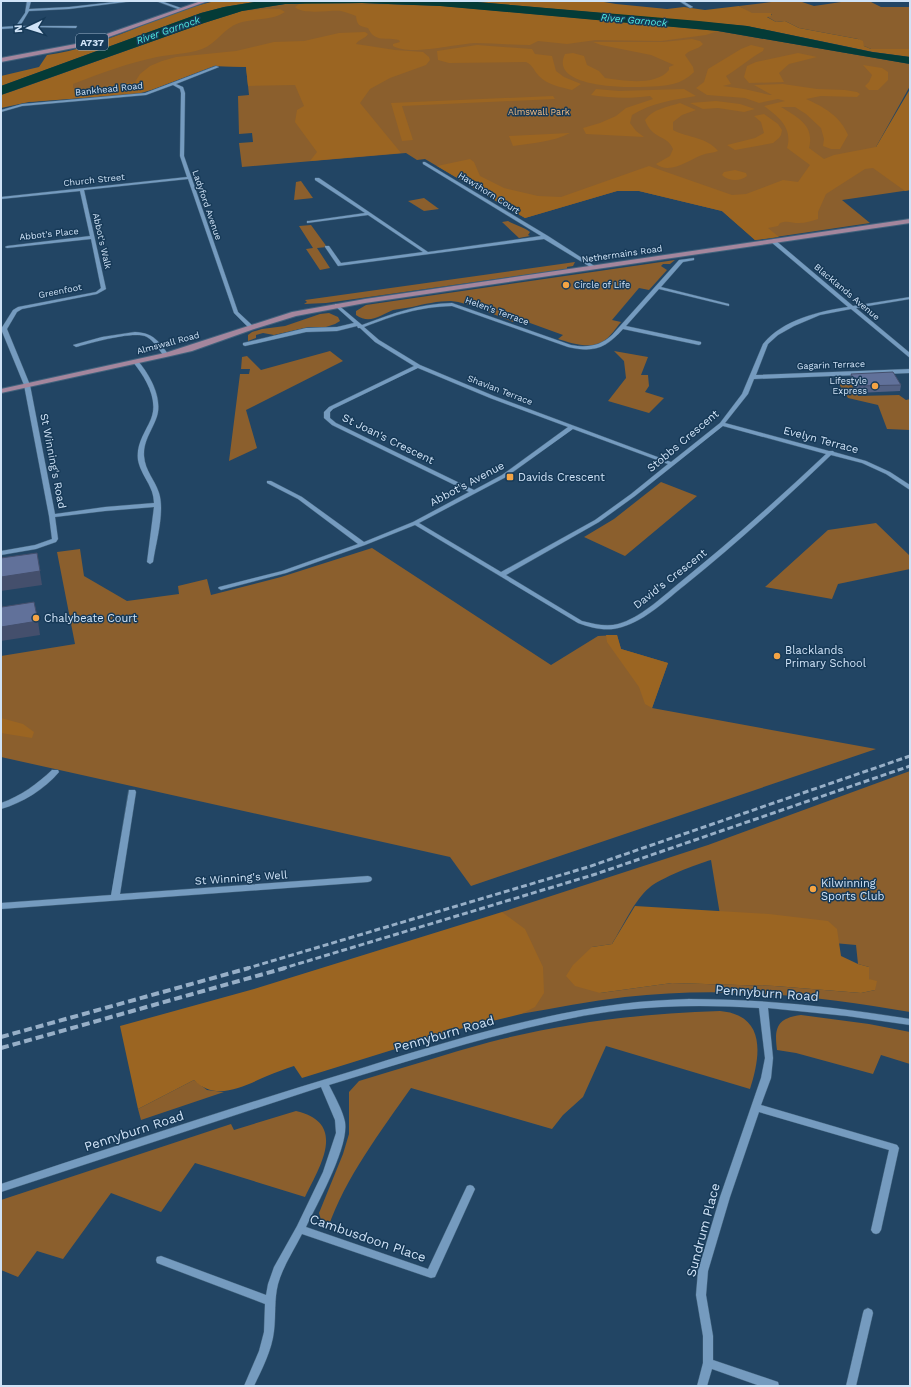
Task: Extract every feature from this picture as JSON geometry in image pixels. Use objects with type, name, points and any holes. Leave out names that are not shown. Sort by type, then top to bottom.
[{"type":"main road","name":"A737","points":[[1,60],[58,51],[77,46],[113,34],[180,8],[206,1]]},
{"type":"main road","name":"Nethermains Road","points":[[337,305],[910,221]]},
{"type":"main road","name":"Almswall Road","points":[[1,391],[166,355],[189,349],[250,327],[295,314],[337,305]]},
{"type":"street","points":[[17,27],[27,13],[29,1]]},
{"type":"street","points":[[28,10],[132,1]]},
{"type":"street","points":[[158,1],[180,8]]},
{"type":"street","points":[[681,1],[691,7]]},
{"type":"street","points":[[1,28],[76,27]]},
{"type":"street","name":"Bankhead Road","points":[[1,111],[22,105],[137,95],[174,84],[217,67]]},
{"type":"street","name":"Ladyford Avenue","points":[[174,84],[183,90],[182,156],[236,313],[250,327]]},
{"type":"street","name":"Hawthorn Court","points":[[424,163],[594,267]]},
{"type":"street","name":"Church Street","points":[[1,198],[189,178]]},
{"type":"street","points":[[317,180],[427,253]]},
{"type":"street","name":"Abbot's Walk","points":[[82,189],[105,287],[98,293]]},
{"type":"street","points":[[309,222],[368,214]]},
{"type":"street","name":"Abbot's Place","points":[[7,247],[93,237]]},
{"type":"street","points":[[327,247],[340,265],[546,237]]},
{"type":"street","name":"Blacklands Avenue","points":[[773,242],[910,356]]},
{"type":"street","name":"Helen's Terrace","points":[[245,344],[306,330],[337,329],[358,326],[400,312],[445,304],[457,305],[576,347],[590,348],[606,344],[623,327],[681,261],[692,259]]},
{"type":"street","points":[[657,287],[726,304]]},
{"type":"street","name":"Greenfoot","points":[[25,306],[98,293]]},
{"type":"street","name":"Stobbs Crescent","points":[[501,575],[597,521],[633,495],[722,424],[745,394],[766,344],[774,335],[815,315],[852,307],[910,298]]},
{"type":"street","name":"Shavian Terrace","points":[[337,305],[358,326],[377,341],[418,366],[452,382],[672,464]]},
{"type":"street","name":"St Winning's Road","points":[[1,553],[36,547],[54,541],[55,536],[27,385],[4,332],[4,329],[15,311],[25,306]]},
{"type":"street","points":[[623,327],[699,343]]},
{"type":"street","points":[[76,345],[123,335],[144,334],[149,336],[166,355]]},
{"type":"street","points":[[136,362],[147,375],[153,386],[155,396],[154,418],[142,441],[140,458],[143,469],[157,493],[157,515],[150,562]]},
{"type":"street","name":"St Joan's Crescent","points":[[418,366],[331,408],[326,415],[327,418],[334,424],[474,492]]},
{"type":"street","name":"Gagarin Terrace","points":[[753,377],[910,371]]},
{"type":"street","name":"Evelyn Terrace","points":[[722,424],[831,452],[877,467],[910,488]]},
{"type":"street","name":"Abbot's Avenue","points":[[221,588],[284,572],[363,544],[415,523],[504,476],[572,427]]},
{"type":"street","name":"David's Crescent","points":[[415,523],[580,622],[591,626],[607,627],[626,623],[665,598],[718,554],[831,452]]},
{"type":"street","points":[[269,482],[300,498],[363,544]]},
{"type":"street","points":[[52,516],[157,506]]},
{"type":"street","points":[[1,806],[24,797],[34,791],[55,772]]},
{"type":"street","points":[[115,898],[132,792]]},
{"type":"street","name":"St Winning's Well","points":[[1,906],[368,879]]},
{"type":"street","name":"Pennyburn Road","points":[[1,1188],[324,1083],[488,1034],[590,1012],[655,1004],[709,1002],[763,1004],[841,1012],[910,1022]]},
{"type":"street","name":"Sundrum Place","points":[[702,1386],[708,1363],[708,1336],[701,1295],[703,1271],[725,1197],[766,1078],[769,1058],[763,1004]]},
{"type":"street","name":"Cambusdoon Place","points":[[249,1386],[264,1351],[269,1332],[270,1301],[273,1284],[279,1267],[300,1229],[328,1172],[341,1133],[340,1120],[324,1083]]},
{"type":"street","points":[[756,1107],[894,1148],[876,1230]]},
{"type":"street","name":"Cambusdoon Place","points":[[300,1229],[431,1274],[470,1189]]},
{"type":"street","points":[[161,1260],[270,1301]]},
{"type":"street","points":[[850,1386],[868,1313]]},
{"type":"street","points":[[708,1363],[774,1386]]},
{"type":"green space","points":[[779,1],[799,1],[814,6],[848,1],[869,1],[881,7],[910,7],[910,49],[871,49],[864,46],[858,39],[799,28],[785,21],[776,22],[766,16],[772,16],[772,14],[750,13],[739,6]]},
{"type":"green space","name":"Almswall Park","points":[[362,3],[440,6],[718,31],[910,64],[910,86],[876,147],[910,190],[842,200],[870,223],[755,240],[722,211],[639,191],[617,191],[525,218],[425,159],[417,160],[406,153],[242,167],[239,143],[253,142],[252,133],[239,134],[238,96],[249,95],[246,67],[214,66],[151,90],[29,102],[242,11],[285,4]]},
{"type":"green space","points":[[301,181],[313,198],[294,200],[296,182]]},
{"type":"green space","points":[[424,198],[439,209],[424,211],[408,201]]},
{"type":"green space","points":[[508,221],[528,230],[530,232],[528,235],[530,236],[519,238],[502,222]]},
{"type":"green space","points":[[311,225],[327,247],[317,248],[330,268],[320,270],[306,249],[313,248],[299,226]]},
{"type":"green space","points":[[675,260],[670,264],[663,264],[661,266],[667,270],[649,290],[639,288],[612,320],[621,322],[609,337],[599,344],[581,345],[558,339],[563,335],[519,319],[513,322],[474,307],[451,301],[393,310],[370,319],[361,318],[356,315],[356,311],[366,305]]},
{"type":"green space","points":[[575,262],[573,266],[567,267],[567,269],[326,303],[304,304],[307,302],[305,300]]},
{"type":"green space","points":[[329,313],[338,317],[340,321],[326,327],[309,327],[274,335],[263,333],[256,335],[256,338],[248,341],[248,335],[252,332],[285,326],[320,314]]},
{"type":"green space","points":[[330,351],[343,361],[246,410],[257,448],[229,461],[240,374],[249,374],[250,369],[241,369],[242,357],[247,356],[261,370]]},
{"type":"green space","points":[[614,351],[648,357],[641,375],[648,375],[649,386],[645,392],[664,398],[649,413],[608,401],[626,378],[624,361]]},
{"type":"green space","points":[[849,380],[858,396],[899,395],[906,400],[910,399],[910,430],[887,429],[878,405],[848,398],[837,381]]},
{"type":"green space","points":[[661,482],[697,496],[625,556],[584,537],[614,519]]},
{"type":"green space","points":[[876,523],[910,556],[910,569],[838,584],[832,599],[765,587],[828,530]]},
{"type":"green space","points":[[372,548],[551,665],[598,636],[617,635],[621,649],[668,663],[652,708],[876,749],[471,886],[450,857],[1,757],[1,656],[75,644],[57,552],[80,549],[84,576],[127,601],[179,594],[178,586],[207,579],[211,595],[281,577]]},
{"type":"green space","name":"Kilwinning Sports Club","points":[[910,771],[910,1012],[804,997],[732,992],[696,992],[625,997],[520,1014],[502,912],[708,845]],"holes":[[[711,860],[723,933],[856,945],[858,964],[869,967],[869,979],[875,990],[861,993],[775,986],[672,983],[600,993],[592,947],[612,944],[634,906],[644,893],[654,884],[670,876]]]},
{"type":"green space","points":[[720,1011],[735,1014],[746,1020],[753,1028],[757,1050],[754,1076],[750,1089],[606,1046],[583,1097],[563,1115],[552,1129],[411,1088],[376,1138],[354,1173],[335,1209],[328,1228],[322,1223],[319,1213],[343,1154],[349,1134],[349,1092],[359,1081],[490,1042],[547,1029],[604,1020],[662,1014]]},
{"type":"green space","points":[[801,1015],[869,1024],[910,1032],[910,1064],[881,1055],[873,1074],[796,1053],[777,1050],[776,1036],[779,1025],[793,1016]]},
{"type":"green space","points":[[194,1080],[207,1090],[224,1092],[141,1120],[138,1109]]},
{"type":"green space","points":[[296,1111],[312,1117],[321,1125],[326,1135],[326,1147],[322,1159],[305,1197],[195,1163],[161,1212],[111,1193],[63,1259],[37,1251],[18,1277],[1,1270],[1,1200],[231,1124],[234,1130]]},
{"type":"shaded area","points":[[215,1],[261,1],[224,7],[201,13],[1,86],[1,76],[39,67],[47,55],[90,45],[173,14]]},
{"type":"shaded area","points":[[465,1],[598,1],[667,9],[684,7],[705,10],[739,6],[752,13],[771,13],[772,16],[767,17],[776,22],[785,21],[799,28],[858,39],[863,41],[864,46],[871,49],[910,49],[910,57],[873,52],[747,26]]},
{"type":"shaded area","points":[[299,4],[440,6],[718,31],[706,35],[661,41],[596,40],[567,44],[538,41],[530,45],[475,43],[433,49],[410,50],[393,46],[393,44],[400,42],[399,40],[377,38],[368,28],[359,25],[356,16],[341,11],[304,11],[295,7]]},
{"type":"shaded area","points":[[280,9],[285,12],[274,17],[245,21],[234,25],[224,32],[212,44],[197,51],[146,59],[125,65],[73,84],[73,88],[84,89],[135,82],[140,74],[150,66],[176,57],[236,51],[274,42],[304,41],[339,33],[365,32],[368,34],[356,44],[395,50],[423,52],[429,57],[430,60],[426,65],[390,78],[370,89],[360,103],[401,153],[310,161],[317,152],[295,122],[297,110],[304,106],[295,85],[248,86],[246,67],[214,66],[138,94],[29,102],[1,108],[1,95],[204,23],[242,11]]},
{"type":"shaded area","points":[[692,39],[700,41],[703,44],[685,55],[693,67],[694,72],[684,80],[673,84],[645,87],[605,86],[586,82],[571,76],[563,67],[565,54],[573,53],[584,56],[587,65],[599,71],[605,78],[630,81],[648,80],[663,75],[669,70],[669,67],[674,65],[651,55],[593,42],[663,42]]},
{"type":"shaded area","points":[[477,45],[532,49],[535,54],[552,56],[556,71],[564,77],[581,84],[572,90],[550,84],[542,79],[526,62],[449,63],[438,60],[437,51]]},
{"type":"shaded area","points":[[751,45],[764,48],[763,51],[726,76],[731,84],[723,86],[770,95],[772,95],[754,85],[783,84],[817,89],[845,90],[860,94],[857,97],[821,96],[806,99],[819,105],[841,122],[848,135],[840,149],[831,149],[823,146],[824,139],[821,128],[806,114],[795,107],[781,107],[793,114],[803,123],[809,133],[809,148],[824,159],[834,155],[876,147],[910,89],[910,190],[905,191],[873,168],[865,169],[826,194],[818,212],[818,219],[801,223],[780,223],[778,226],[768,228],[779,237],[755,240],[722,211],[639,191],[617,191],[525,218],[437,166],[470,159],[474,162],[480,176],[504,188],[538,196],[561,197],[649,166],[732,195],[746,194],[783,180],[798,182],[810,165],[787,148],[788,135],[786,129],[775,114],[764,106],[785,101],[778,99],[759,103],[745,98],[707,95],[696,88],[704,82],[708,69],[741,49]]},
{"type":"shaded area","points":[[798,53],[817,57],[789,64],[779,73],[784,82],[749,83],[744,77],[747,66],[756,62]]},
{"type":"shaded area","points":[[863,65],[882,68],[888,72],[888,80],[878,90],[869,90],[865,86],[869,82],[872,75]]},
{"type":"shaded area","points":[[596,89],[619,91],[684,89],[696,96],[655,105],[632,115],[630,123],[636,131],[644,137],[586,134],[583,128],[616,116],[626,108],[653,99],[650,96],[620,98],[591,95]]},
{"type":"shaded area","points":[[553,96],[555,99],[402,106],[413,140],[402,141],[391,103]]},
{"type":"shaded area","points":[[716,101],[740,104],[755,109],[744,112],[718,108],[703,109],[690,103]]},
{"type":"shaded area","points":[[680,103],[696,110],[682,115],[673,122],[673,130],[703,140],[714,146],[718,151],[702,155],[679,166],[667,168],[661,167],[656,164],[670,156],[673,149],[667,141],[651,131],[645,120],[656,111]]},
{"type":"shaded area","points":[[764,114],[778,124],[782,130],[779,138],[773,143],[735,150],[727,145],[755,138],[764,133],[761,122],[754,116]]},
{"type":"shaded area","points":[[570,133],[550,140],[513,146],[509,136]]},
{"type":"shaded area","points":[[735,170],[746,173],[747,176],[734,180],[727,179],[722,175],[724,172]]},
{"type":"shaded area","points":[[606,635],[617,635],[621,649],[668,663],[652,708],[645,704],[639,687],[607,642]]},
{"type":"shaded area","points":[[1,718],[23,724],[34,732],[32,738],[1,733]]},
{"type":"shaded area","points":[[635,906],[769,914],[828,921],[837,929],[841,956],[858,964],[869,967],[869,979],[877,981],[875,990],[861,993],[775,986],[672,983],[600,993],[575,986],[566,976],[573,965],[592,947],[612,944]]},
{"type":"shaded area","points":[[502,912],[525,929],[543,967],[544,993],[535,1007],[521,1014],[463,1028],[302,1078],[294,1066],[230,1090],[211,1090],[202,1087],[194,1080],[138,1109],[120,1026],[254,989]]},
{"type":"water","name":"River Garnock","points":[[261,1],[465,1],[699,21],[747,26],[872,52],[910,57],[910,64],[718,31],[440,6],[362,3],[285,4],[242,11],[204,23],[1,95],[1,86],[201,13],[224,7]]},
{"type":"building","points":[[893,372],[901,385],[858,386],[851,374]]},
{"type":"building","points":[[37,553],[40,571],[1,577],[1,558]]},
{"type":"building","points":[[1,599],[2,607],[34,602],[38,621],[1,627]]},
{"type":"railway","points":[[245,969],[588,867],[910,756]]},
{"type":"railway","points":[[281,969],[596,874],[910,766]]},
{"type":"railway","points":[[1,1037],[249,968]]},
{"type":"railway","points":[[1,1048],[285,968]]},
{"type":"place","name":"Circle of Life","points":[[566,285]]},
{"type":"place","name":"Lifestyle Express","points":[[875,386]]},
{"type":"place","name":"Davids Crescent","points":[[510,477]]},
{"type":"place","name":"Chalybeate Court","points":[[36,618]]},
{"type":"place","name":"Blacklands Primary School","points":[[777,656]]},
{"type":"place","name":"Kilwinning Sports Club","points":[[813,889]]}]
